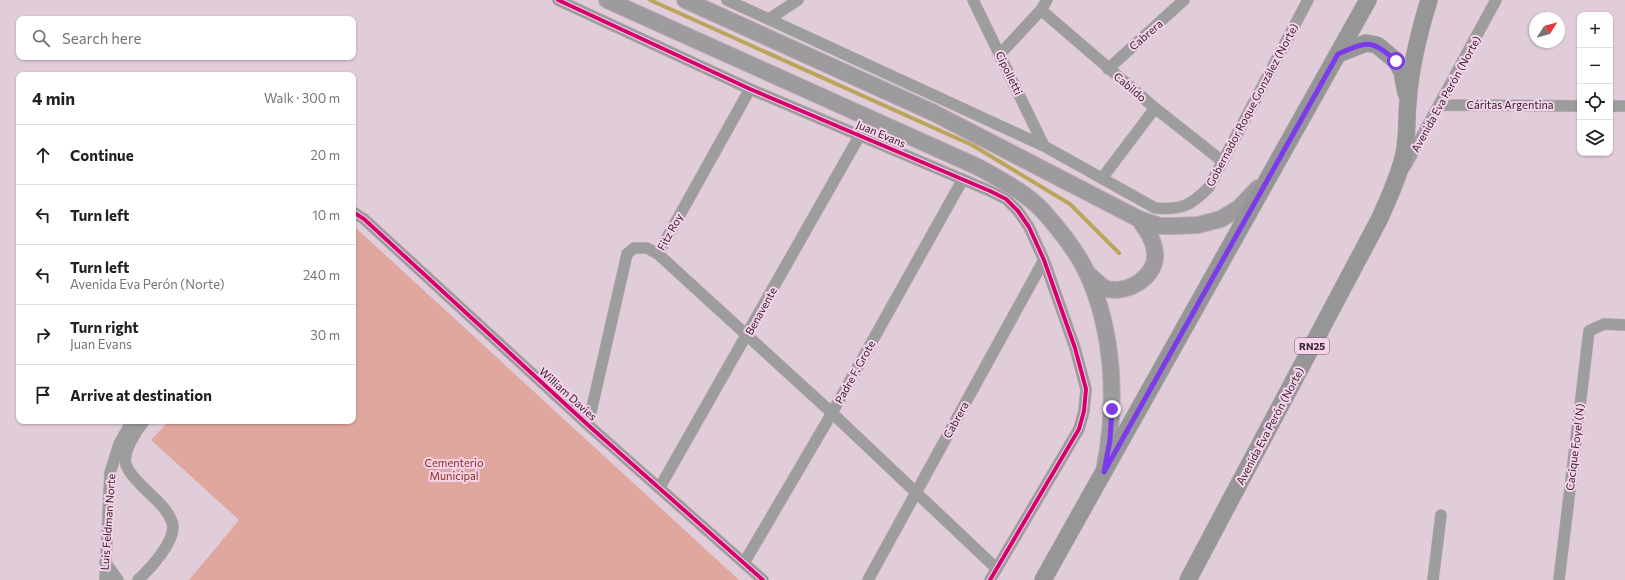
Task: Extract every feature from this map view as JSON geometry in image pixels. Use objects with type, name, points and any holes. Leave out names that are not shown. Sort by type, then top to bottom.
[{"type":"main road","points":[[1043,580],[1368,0]]},
{"type":"main road","name":"Avenida Eva Perón (Norte)","points":[[1188,580],[1380,218],[1394,187],[1404,155],[1408,131],[1407,103],[1418,39],[1429,0]]},
{"type":"main road","points":[[1338,54],[1366,43],[1377,45],[1396,61],[1402,72],[1407,103]]},
{"type":"street","name":"Juan Evans","points":[[558,0],[750,89],[963,179],[1006,199],[1018,211],[1029,227],[1044,260],[1075,348],[1086,389],[1084,411],[1079,429],[996,568]]},
{"type":"street","name":"Juan Evans","points":[[607,0],[971,164],[999,178],[1021,192],[1042,211],[1074,252],[1086,272],[1099,308],[1108,344],[1112,409],[1110,440],[1104,472]]},
{"type":"street","points":[[685,0],[932,112],[1139,219],[1160,226],[1198,224],[1221,219],[1239,208],[1251,198],[1279,161]]},
{"type":"street","points":[[728,0],[1044,146],[1103,177],[1155,108]]},
{"type":"street","points":[[769,19],[798,0]]},
{"type":"street","name":"Cipolletti","points":[[973,0],[1044,146]]},
{"type":"street","points":[[1000,54],[1041,10],[1047,0]]},
{"type":"street","name":"Cabrera","points":[[1108,69],[1184,0]]},
{"type":"street","name":"Gobernador Roque González (Norte)","points":[[1103,177],[1136,199],[1155,208],[1170,209],[1188,206],[1209,187],[1308,0]]},
{"type":"street","name":"Avenida Eva Perón (Norte)","points":[[1394,187],[1496,0]]},
{"type":"street","name":"Cabildo","points":[[1041,10],[1108,69],[1222,161]]},
{"type":"street","name":"Fitz Roy","points":[[588,425],[627,254],[634,248],[646,248],[658,254],[750,89]]},
{"type":"street","name":"Cáritas Argentina","points":[[1440,105],[1577,106]]},
{"type":"street","points":[[1613,106],[1625,106]]},
{"type":"street","name":"Benavente","points":[[660,487],[860,135]]},
{"type":"street","name":"Padre F. Grote","points":[[744,563],[832,413],[963,179]]},
{"type":"street","points":[[356,214],[364,219]]},
{"type":"street","points":[[356,219],[364,219]]},
{"type":"street","name":"William Davies","points":[[364,219],[588,425],[660,487],[763,580]]},
{"type":"street","points":[[1086,272],[1106,288],[1120,290],[1137,283],[1149,274],[1154,264],[1155,252],[1151,238],[1139,219]]},
{"type":"street","points":[[658,254],[832,413],[996,568],[990,580]]},
{"type":"street","name":"Cabrera","points":[[868,580],[1044,260]]},
{"type":"street","name":"Cacique Foyel (N)","points":[[1559,580],[1589,331],[1604,324],[1625,325]]},
{"type":"street","name":"Luis Feldman Norte","points":[[104,580],[110,473],[119,444],[130,424]]},
{"type":"street","name":"Luis Feldman Norte","points":[[138,579],[167,546],[171,537],[173,523],[162,505],[132,475],[126,465],[126,456],[142,424]]},
{"type":"street","points":[[110,473],[117,471],[132,475]]},
{"type":"street","points":[[1433,580],[1441,515]]},
{"type":"street","points":[[104,561],[118,580]]},
{"type":"green space","name":"Cementerio Municipal","points":[[356,228],[739,580],[189,580],[239,520],[151,440],[166,424],[356,424]]},
{"type":"waterway","points":[[650,0],[972,145],[1070,204],[1119,253]]},
{"type":"cycle path","points":[[558,0],[750,89],[990,191],[1006,199],[1018,211],[1029,227],[1044,260],[1075,348],[1086,389],[1084,411],[1079,429],[990,580]]},
{"type":"cycle path","points":[[356,214],[364,219],[588,425],[763,580]]},
{"type":"route","points":[[1112,409],[1110,440],[1104,472],[1338,54],[1366,43],[1377,45],[1396,61]]}]
